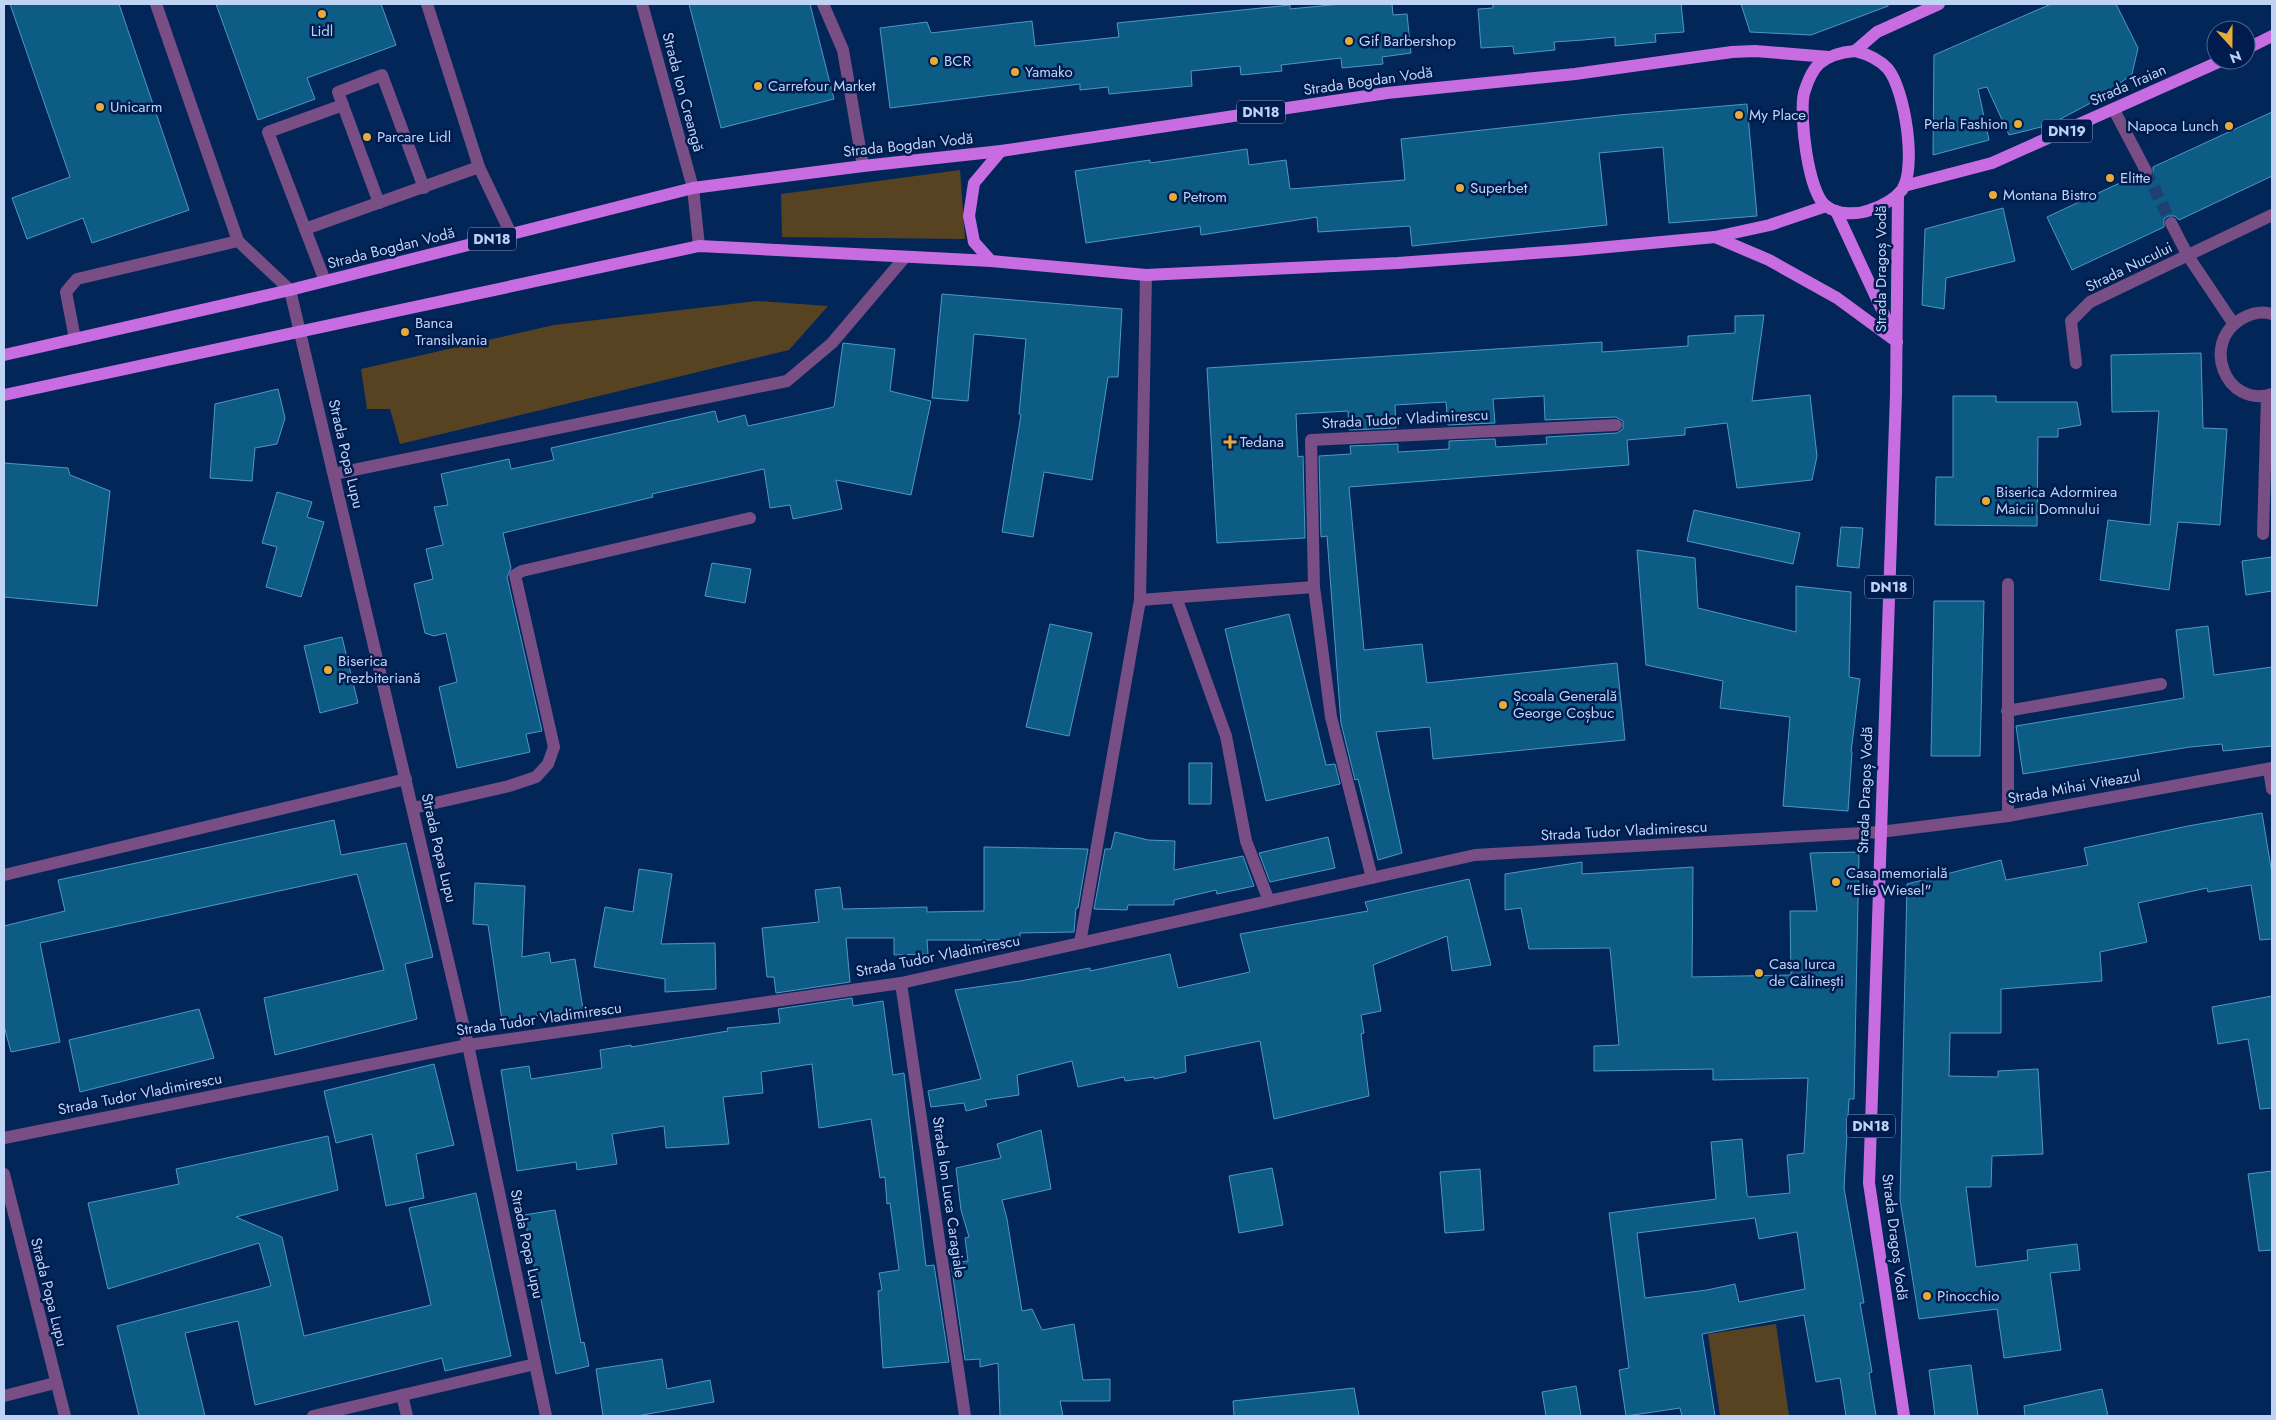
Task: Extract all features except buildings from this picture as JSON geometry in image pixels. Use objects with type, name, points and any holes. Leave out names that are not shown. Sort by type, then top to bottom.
[{"type":"main road","points":[[1831,208],[1813,185],[1809,170],[1803,116],[1804,95],[1815,70],[1819,64],[1829,57],[1855,51],[1877,32],[1939,4]]},
{"type":"main road","points":[[2256,44],[2272,36]]},
{"type":"main road","name":"Strada Bogdan Vodă","points":[[4,355],[290,290],[693,188],[863,166],[1001,151],[1387,93],[1575,74],[1732,52],[1755,51],[1829,57]]},
{"type":"main road","points":[[4,395],[699,246],[991,261],[1146,275],[1408,262],[1576,250],[1715,237],[1831,208],[1851,214],[1866,212],[1883,205],[1901,191],[1907,175],[1908,147],[1906,119],[1899,91],[1887,69],[1876,60],[1855,51]]},
{"type":"main road","name":"Strada Traian","points":[[1901,191],[1992,163],[2206,68]]},
{"type":"main road","points":[[991,261],[974,242],[969,216],[974,183],[1001,151]]},
{"type":"main road","name":"Strada Dragoș Vodă","points":[[1901,191],[1869,1183],[1904,1416]]},
{"type":"main road","name":"Strada Dragoș Vodă","points":[[1831,208],[1897,342]]},
{"type":"main road","points":[[1715,237],[1769,260],[1837,298],[1897,342]]},
{"type":"street","points":[[156,4],[238,241],[290,290]]},
{"type":"street","points":[[427,4],[479,167],[510,234]]},
{"type":"street","name":"Strada Ion Creangă","points":[[642,4],[693,188],[699,246]]},
{"type":"street","points":[[823,4],[843,50],[863,166]]},
{"type":"street","points":[[379,203],[338,92],[382,75],[424,188]]},
{"type":"street","points":[[326,281],[268,132],[343,105]]},
{"type":"street","points":[[2114,110],[2146,171]]},
{"type":"street","points":[[305,229],[479,167]]},
{"type":"street","name":"Strada Nucului","points":[[2076,362],[2071,321],[2090,302],[2272,215]]},
{"type":"street","name":"Strada Nucului","points":[[2171,223],[2188,256],[2233,323]]},
{"type":"street","points":[[75,339],[66,292],[77,279],[238,241]]},
{"type":"street","points":[[334,474],[787,381],[832,343],[906,257]]},
{"type":"street","points":[[1080,943],[1140,600],[1146,275]]},
{"type":"street","name":"Strada Popa Lupu","points":[[290,290],[468,1045],[546,1416]]},
{"type":"street","points":[[2263,534],[2269,395],[2249,395],[2233,386],[2223,371],[2219,353],[2223,336],[2233,323],[2250,314],[2267,312],[2272,314]]},
{"type":"street","name":"Strada Tudor Vladimirescu","points":[[1372,878],[1331,717],[1314,587],[1311,440],[1616,425]]},
{"type":"street","points":[[413,808],[518,783],[536,777],[548,764],[554,746],[515,575],[522,571],[750,518]]},
{"type":"street","points":[[2008,584],[2008,816]]},
{"type":"street","points":[[1140,600],[1314,587]]},
{"type":"street","points":[[1176,597],[1226,736],[1246,841],[1269,901]]},
{"type":"street","points":[[2007,711],[2161,684]]},
{"type":"street","points":[[2270,768],[2272,789]]},
{"type":"street","name":"Strada Mihai Viteazul","points":[[1880,832],[2008,816],[2270,768]]},
{"type":"street","points":[[4,875],[406,779]]},
{"type":"street","name":"Strada Tudor Vladimirescu","points":[[4,1138],[468,1045],[901,983],[1475,855],[1880,832]]},
{"type":"street","name":"Strada Ion Luca Caragiale","points":[[901,983],[965,1416]]},
{"type":"street","name":"Strada Popa Lupu","points":[[4,1174],[64,1416]]},
{"type":"street","points":[[313,1416],[535,1364]]},
{"type":"street","points":[[4,1396],[55,1383]]},
{"type":"street","points":[[402,1395],[407,1416]]},
{"type":"shaded area","points":[[960,170],[965,239],[782,237],[781,194]]},
{"type":"shaded area","points":[[757,301],[828,306],[789,350],[400,444],[390,409],[367,409],[361,369],[554,325]]},
{"type":"shaded area","points":[[1776,1324],[1789,1416],[1720,1416],[1708,1334]]},
{"type":"tunnel","points":[[2146,171],[2171,223]]},
{"type":"place","name":"Lidl","points":[[322,14]]},
{"type":"place","name":"Gif Barbershop","points":[[1349,41]]},
{"type":"place","name":"BCR","points":[[934,61]]},
{"type":"place","name":"Yamako","points":[[1015,72]]},
{"type":"place","name":"Carrefour Market","points":[[758,86]]},
{"type":"place","name":"Unicarm","points":[[100,107]]},
{"type":"place","name":"My Place","points":[[1739,115]]},
{"type":"place","name":"Perla Fashion","points":[[2018,124]]},
{"type":"place","name":"Napoca Lunch","points":[[2229,126]]},
{"type":"place","name":"Parcare Lidl","points":[[367,137]]},
{"type":"place","name":"Elitte","points":[[2110,178]]},
{"type":"place","name":"Superbet","points":[[1460,188]]},
{"type":"place","name":"Montana Bistro","points":[[1993,195]]},
{"type":"place","name":"Petrom","points":[[1173,197]]},
{"type":"place","name":"Banca Transilvania","points":[[405,332]]},
{"type":"place","name":"Tedana","points":[[1230,442]]},
{"type":"place","name":"Biserica Adormirea Maicii Domnului","points":[[1986,501]]},
{"type":"place","name":"Biserica Prezbiteriană","points":[[328,670]]},
{"type":"place","name":"Școala Generală George Coșbuc","points":[[1503,705]]},
{"type":"place","name":"Casa memorială \"Elie Wiesel\"","points":[[1836,882]]},
{"type":"place","name":"Casa Iurca de Călinești","points":[[1759,973]]},
{"type":"place","name":"Pinocchio","points":[[1927,1296]]}]
